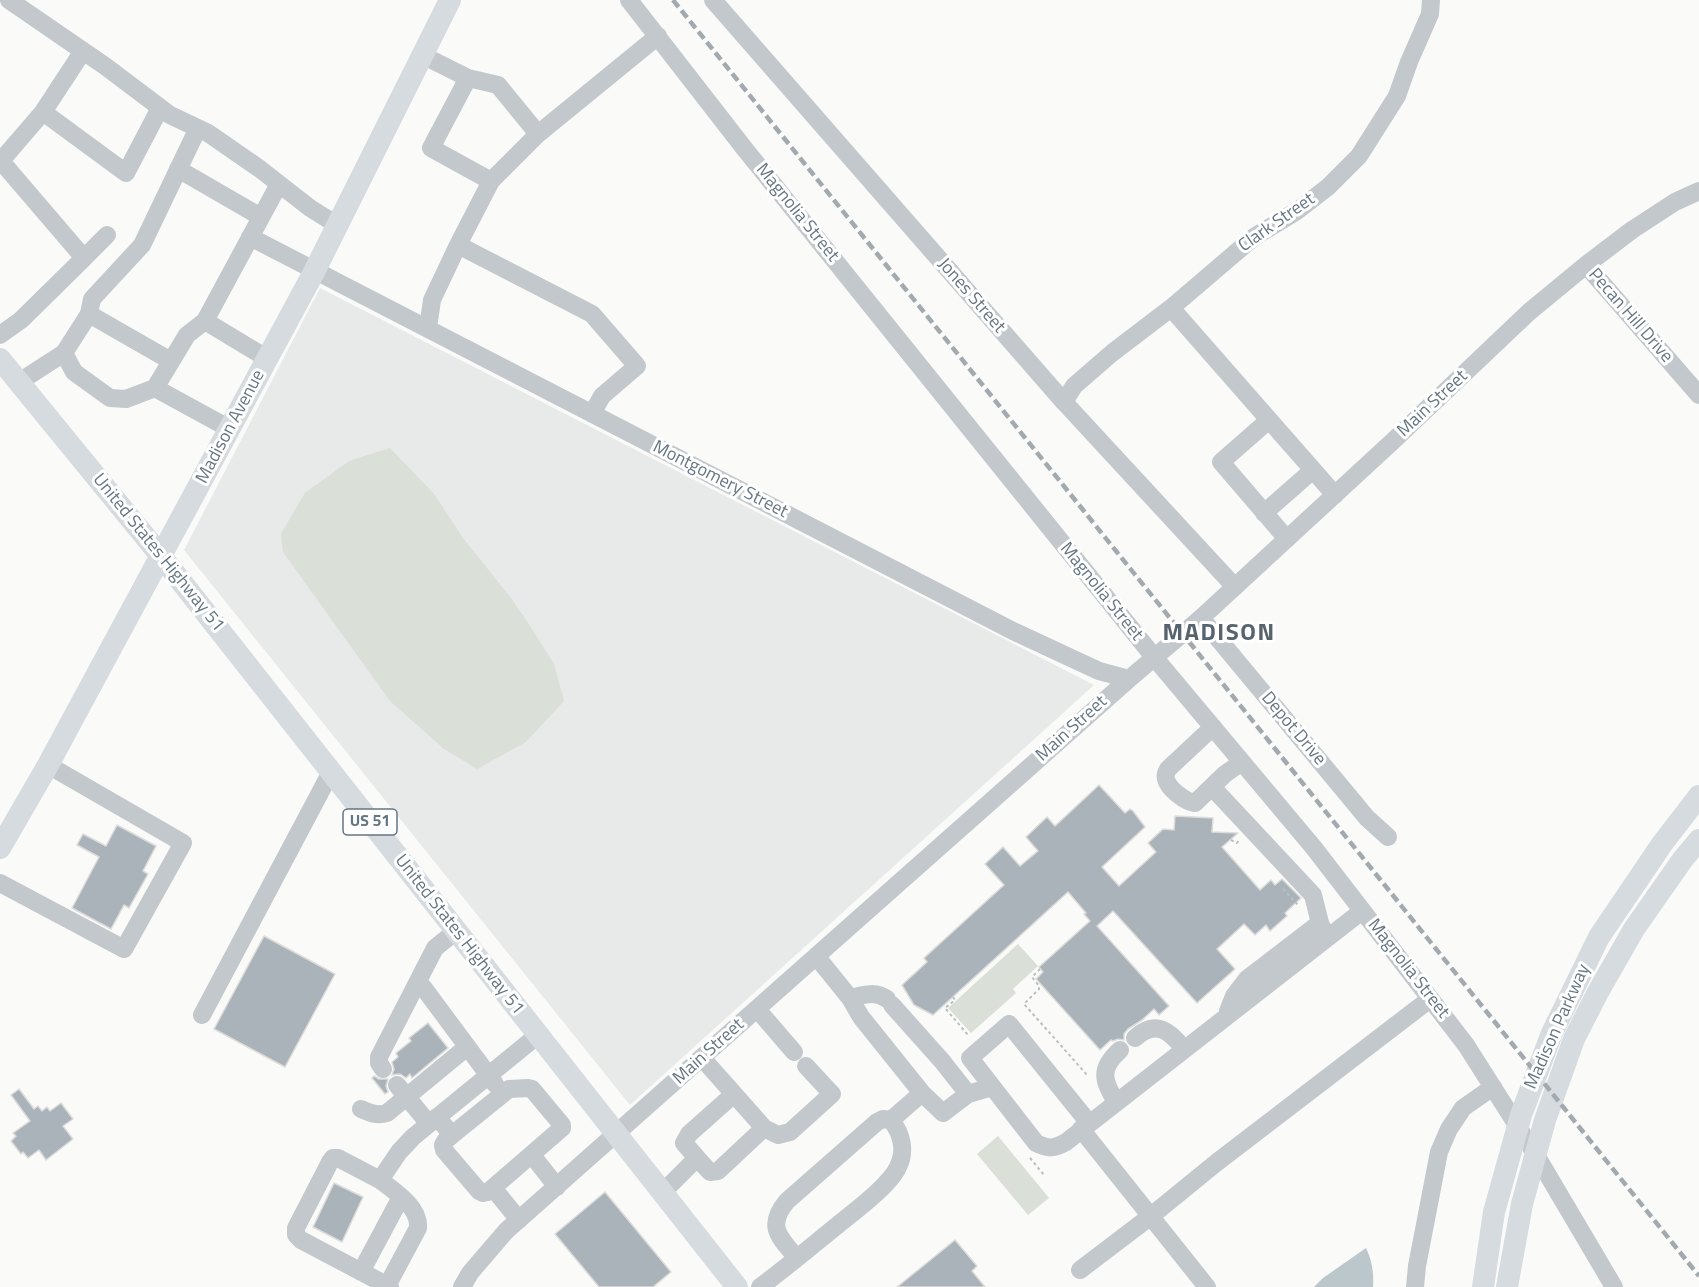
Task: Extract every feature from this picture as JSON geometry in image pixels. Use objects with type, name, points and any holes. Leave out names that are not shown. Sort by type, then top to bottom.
[{"type":"main road","name":"Madison Avenue","points":[[0,848],[48,765],[315,272],[450,0]]},
{"type":"main road","name":"United States Highway 51","points":[[0,359],[161,556],[737,1287]]},
{"type":"main road","name":"Madison Parkway","points":[[1483,1287],[1494,1212],[1521,1115],[1552,1033],[1599,937],[1662,844],[1699,796]]},
{"type":"main road","name":"Madison Parkway","points":[[1507,1287],[1522,1204],[1545,1120],[1574,1039],[1634,929],[1699,840]]},
{"type":"street","points":[[9,0],[170,115],[208,133],[310,208],[337,225]]},
{"type":"street","name":"Magnolia Street","points":[[629,0],[744,148],[1154,657],[1314,848],[1466,1044],[1539,1160],[1614,1287]]},
{"type":"street","name":"Jones Street","points":[[712,0],[1064,402],[1235,586]]},
{"type":"street","name":"Clark Street","points":[[1064,402],[1074,386],[1112,353],[1171,308],[1254,237],[1297,211],[1328,187],[1359,156],[1396,96],[1430,14],[1431,0]]},
{"type":"street","points":[[428,328],[432,300],[491,181],[538,134],[658,36]]},
{"type":"street","points":[[83,51],[43,112],[0,161],[84,258]]},
{"type":"street","points":[[422,55],[468,78],[498,85],[538,134]]},
{"type":"street","points":[[468,78],[431,148],[491,181]]},
{"type":"street","points":[[43,112],[126,173],[160,108]]},
{"type":"street","points":[[19,382],[64,353],[89,314],[92,299],[141,245],[198,128]]},
{"type":"street","points":[[178,169],[261,217]]},
{"type":"street","points":[[64,353],[74,372],[110,398],[126,399],[155,388],[187,334],[205,321],[279,184]]},
{"type":"street","name":"Main Street","points":[[462,1287],[470,1273],[506,1231],[1129,679],[1201,618],[1529,312],[1632,230],[1699,191]]},
{"type":"street","points":[[0,335],[21,320],[107,235]]},
{"type":"street","name":"Montgomery Street","points":[[250,237],[1013,631],[1099,671],[1129,679]]},
{"type":"street","points":[[458,245],[592,314],[637,366],[602,396],[592,414]]},
{"type":"street","name":"Pecan Hill Drive","points":[[1586,265],[1699,395]]},
{"type":"street","points":[[1171,308],[1335,495]]},
{"type":"street","points":[[89,314],[171,361]]},
{"type":"street","points":[[205,321],[268,358]]},
{"type":"street","points":[[155,388],[230,429]]},
{"type":"street","points":[[1269,420],[1221,462],[1287,539]]},
{"type":"street","points":[[1264,513],[1313,470]]},
{"type":"street","name":"Depot Drive","points":[[1201,618],[1367,818],[1388,837]]},
{"type":"street","points":[[1213,727],[1168,769],[1165,776],[1167,782],[1184,800],[1195,803],[1225,774],[1242,762]]},
{"type":"street","points":[[0,883],[124,949],[183,843],[48,765]]},
{"type":"street","points":[[202,1015],[331,772]]},
{"type":"street","points":[[1212,787],[1312,895],[1324,931]]},
{"type":"street","points":[[1207,1287],[1151,1216],[1085,1126],[1009,1024],[970,1058],[1036,1143],[1055,1148],[1066,1142],[1085,1126],[1225,1017],[1324,931],[1362,911]]},
{"type":"street","points":[[384,1069],[379,1063],[379,1057],[435,948],[456,932]]},
{"type":"street","points":[[816,956],[922,1093],[943,1113],[968,1095],[992,1087]]},
{"type":"street","points":[[417,984],[423,987],[503,1094]]},
{"type":"street","points":[[850,998],[872,993],[881,994],[942,1061],[968,1095]]},
{"type":"street","points":[[1080,1270],[1430,999]]},
{"type":"street","points":[[757,1009],[794,1052]]},
{"type":"street","points":[[1135,1038],[1152,1028],[1165,1030],[1174,1036],[1184,1049]]},
{"type":"street","points":[[380,1180],[412,1137],[538,1035]]},
{"type":"street","points":[[361,1109],[381,1115],[387,1113],[402,1091],[467,1047]]},
{"type":"street","points":[[1116,1102],[1105,1079],[1105,1068],[1120,1050]]},
{"type":"street","points":[[702,1058],[764,1128],[778,1135],[790,1132],[832,1094],[806,1066]]},
{"type":"street","points":[[1414,1287],[1439,1152],[1449,1129],[1463,1108],[1492,1087]]},
{"type":"street","points":[[508,1089],[532,1089],[562,1125],[562,1128],[493,1188],[483,1193],[444,1150],[443,1145],[446,1140],[503,1094],[508,1089]]},
{"type":"street","points":[[402,1091],[452,1135]]},
{"type":"street","points":[[797,1258],[778,1231],[776,1217],[780,1209],[877,1122],[883,1119],[891,1120],[922,1093]]},
{"type":"street","points":[[734,1094],[689,1134],[684,1143],[710,1172],[718,1170],[764,1128]]},
{"type":"street","points":[[760,1287],[870,1199],[898,1169],[902,1160],[901,1136],[891,1120]]},
{"type":"street","points":[[532,1155],[557,1187]]},
{"type":"street","points":[[333,1158],[338,1158],[380,1180],[401,1197],[419,1221],[418,1228],[389,1286],[301,1240],[296,1235],[296,1228],[333,1158]]},
{"type":"street","points":[[662,1192],[698,1158]]},
{"type":"street","points":[[493,1188],[519,1220]]},
{"type":"street","points":[[362,1272],[401,1197]]},
{"type":"path","points":[[1278,883],[1303,911]]},
{"type":"path","points":[[1040,969],[1032,977],[1039,989],[1024,1004],[1092,1080]]},
{"type":"path","points":[[953,997],[955,1000],[945,1008],[968,1035]]},
{"type":"shaded area","points":[[320,288],[1094,685],[630,1105],[184,550]]},
{"type":"shaded area","points":[[390,448],[434,494],[463,538],[511,598],[554,664],[564,701],[526,742],[477,769],[444,749],[390,701],[283,552],[281,534],[305,493],[349,461]]},
{"type":"shaded area","points":[[1018,944],[1038,966],[1013,989],[1016,993],[971,1033],[948,1008]]},
{"type":"shaded area","points":[[998,1136],[1049,1198],[1028,1215],[977,1154]]},
{"type":"shaded area","points":[[1366,1248],[1372,1267],[1373,1287],[1314,1287],[1323,1278]]},
{"type":"building","points":[[1099,785],[1125,813],[1130,809],[1133,811],[1145,827],[1102,867],[1119,886],[1156,852],[1148,843],[1163,829],[1174,830],[1175,816],[1213,818],[1212,832],[1238,833],[1222,847],[1260,890],[1271,880],[1275,885],[1282,879],[1301,898],[1285,913],[1287,916],[1270,931],[1266,925],[1255,935],[1244,924],[1217,949],[1235,969],[1197,1003],[1113,911],[1097,926],[1169,1006],[1159,1015],[1154,1009],[1128,1029],[1124,1034],[1124,1040],[1111,1040],[1100,1050],[1036,979],[1043,972],[1039,967],[1090,921],[1068,892],[933,1015],[914,1005],[902,985],[927,962],[924,958],[1004,885],[985,864],[1003,847],[1020,866],[1038,851],[1026,837],[1047,817],[1055,826]]},
{"type":"building","points":[[117,825],[156,846],[143,871],[148,874],[129,908],[124,905],[111,929],[72,908],[99,857],[77,845],[83,834],[106,846]]},
{"type":"building","points":[[264,936],[335,974],[285,1067],[214,1029]]},
{"type":"building","points":[[428,1023],[448,1048],[412,1078],[410,1074],[406,1078],[400,1074],[392,1075],[394,1069],[392,1062],[398,1057],[396,1053],[411,1041],[409,1038]]},
{"type":"building","points":[[374,1076],[379,1079],[388,1079],[386,1086],[388,1092],[385,1094],[372,1078]]},
{"type":"building","points":[[19,1089],[34,1109],[38,1106],[42,1111],[47,1107],[50,1111],[61,1103],[73,1119],[63,1126],[73,1139],[46,1160],[39,1150],[28,1158],[23,1152],[21,1154],[11,1141],[16,1136],[13,1133],[30,1121],[11,1095]]},
{"type":"building","points":[[334,1183],[363,1197],[342,1242],[313,1227]]},
{"type":"building","points":[[605,1192],[671,1272],[653,1287],[599,1287],[555,1234]]},
{"type":"building","points":[[955,1240],[977,1266],[972,1271],[985,1287],[897,1287]]},
{"type":"railway","points":[[673,0],[1699,1276]]},
{"type":"district","name":"MADISON","points":[[1219,634]]}]
